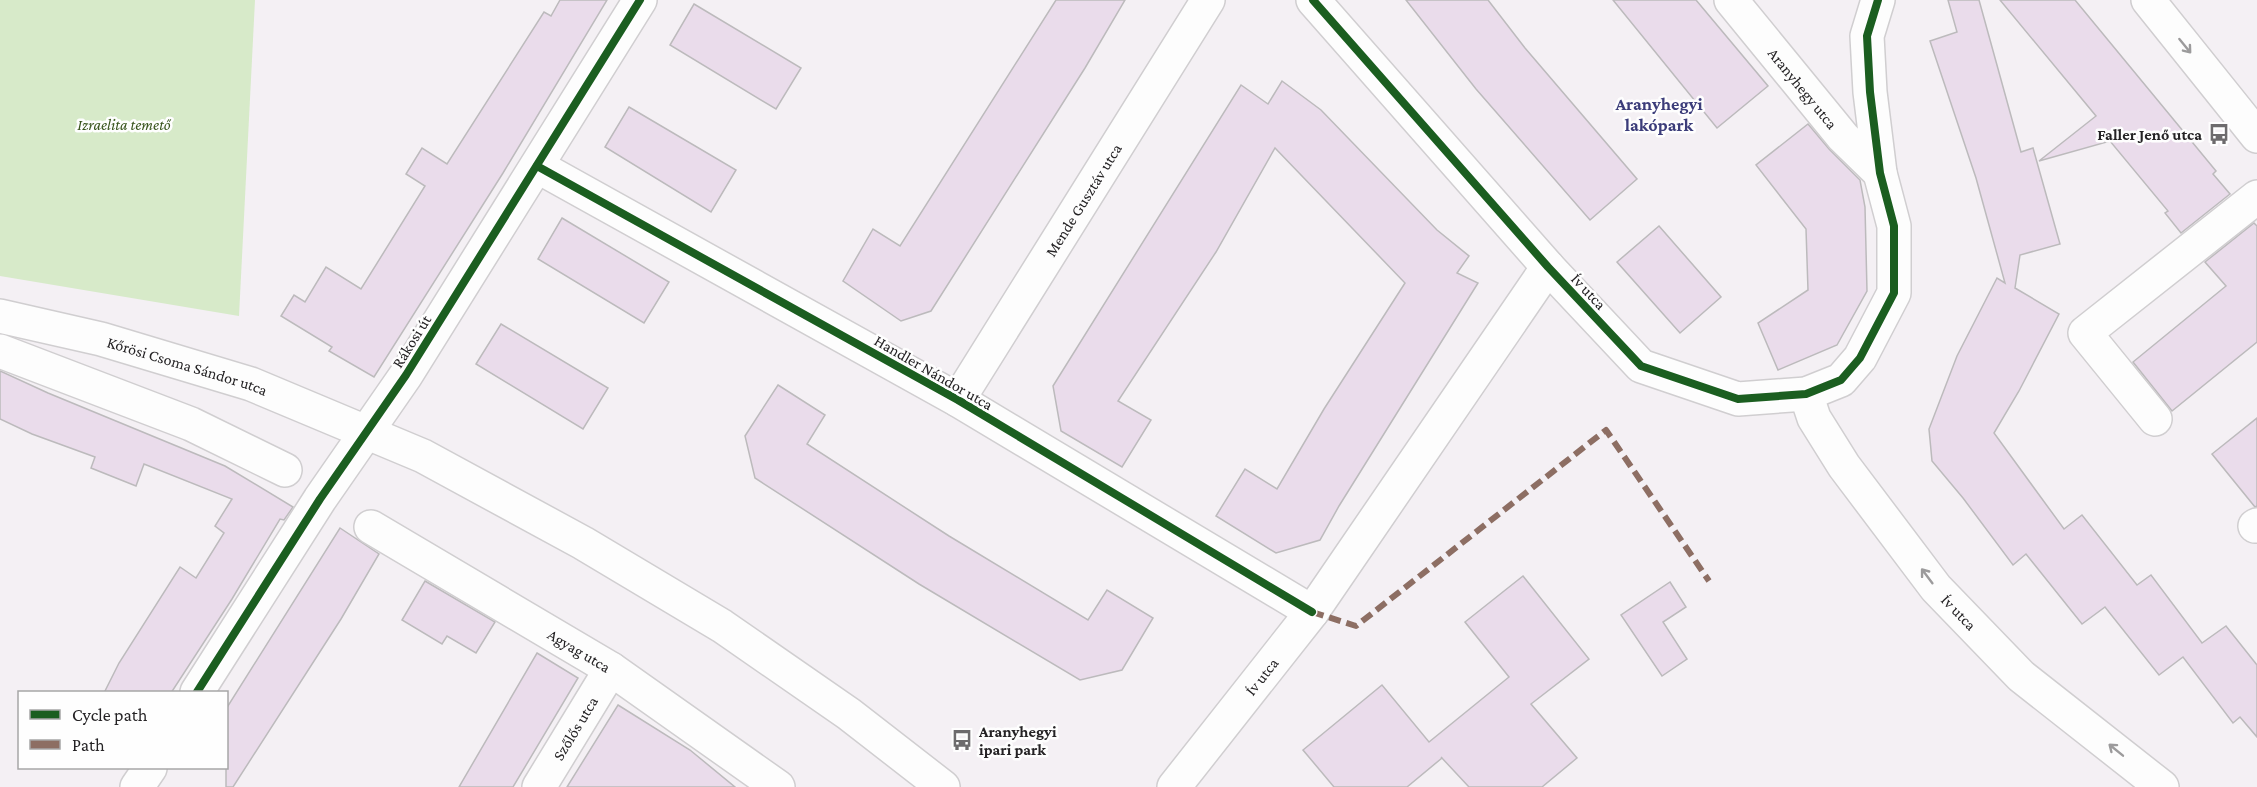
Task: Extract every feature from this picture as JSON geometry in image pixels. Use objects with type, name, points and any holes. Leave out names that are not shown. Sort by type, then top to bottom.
[{"type":"street","name":"Rákosi út","points":[[198,691],[320,499],[406,375],[640,0]]},
{"type":"street","name":"Mende Gusztáv utca","points":[[958,400],[1208,0]]},
{"type":"street","name":"Ív utca","points":[[1313,0],[1548,267],[1641,366],[1738,399],[1806,393],[1841,380],[1860,358],[1894,293],[1894,226],[1880,173]]},
{"type":"street","name":"Aranyhegy utca","points":[[1731,0],[1843,137],[1880,173]]},
{"type":"street","points":[[1878,0],[1868,36],[1870,92],[1880,173]]},
{"type":"street","points":[[2148,0],[2257,136]]},
{"type":"street","name":"Handler Nándor utca","points":[[537,166],[958,400],[1312,612]]},
{"type":"street","points":[[2155,420],[2085,333],[2257,197]]},
{"type":"street","name":"Ív utca","points":[[1174,787],[1312,612],[1548,267]]},
{"type":"street","name":"Kőrösi Csoma Sándor utca","points":[[0,316],[101,339],[251,384],[423,456],[583,543],[722,626],[849,714],[943,787]]},
{"type":"street","points":[[0,351],[192,424],[285,470]]},
{"type":"street","name":"Ív utca","points":[[1806,393],[1814,418],[1844,466],[1936,588],[2021,676],[2162,787]]},
{"type":"street","name":"Agyag utca","points":[[371,527],[611,669],[778,787]]},
{"type":"street","name":"Szőlős utca","points":[[540,787],[611,669]]},
{"type":"street","points":[[137,787],[149,769]]},
{"type":"green space","name":"Izraelita temető","points":[[0,0],[255,0],[239,316],[0,276]]},
{"type":"building","points":[[560,0],[607,0],[503,173],[374,377],[329,351],[332,347],[281,316],[294,295],[305,302],[326,267],[361,289],[425,186],[406,174],[422,148],[447,164],[544,12],[551,16]]},
{"type":"building","points":[[1056,0],[1125,0],[1085,68],[931,311],[901,321],[843,281],[873,229],[900,246]]},
{"type":"building","points":[[1406,0],[1488,0],[1525,48],[1637,179],[1590,220],[1476,89]]},
{"type":"building","points":[[1613,0],[1696,0],[1768,86],[1717,128]]},
{"type":"building","points":[[1948,0],[1979,0],[2021,152],[2033,148],[2060,244],[2020,255],[2015,288],[2059,314],[2019,391],[1994,433],[2064,529],[2082,515],[2137,585],[2151,575],[2202,643],[2226,626],[2257,665],[2257,737],[2240,717],[2233,723],[2183,657],[2159,675],[2105,607],[2082,624],[2026,554],[2013,565],[1932,461],[1929,429],[1957,356],[1997,278],[2005,283],[1976,178],[1930,41],[1957,32]]},
{"type":"building","points":[[2000,0],[2075,0],[2216,171],[2213,174],[2230,194],[2181,233],[2165,213],[2168,211],[2110,141],[2039,161],[2096,116]]},
{"type":"building","points":[[694,4],[801,68],[776,109],[670,45]]},
{"type":"building","points":[[1282,81],[1321,110],[1437,230],[1469,256],[1457,273],[1478,283],[1320,540],[1276,553],[1216,516],[1245,469],[1277,489],[1324,409],[1405,283],[1275,148],[1216,252],[1118,401],[1151,420],[1122,467],[1061,431],[1053,386],[1241,85],[1268,104]]},
{"type":"building","points":[[629,107],[736,170],[711,212],[605,147]]},
{"type":"building","points":[[1808,124],[1860,180],[1865,207],[1867,291],[1837,345],[1778,370],[1758,323],[1808,290],[1806,229],[1756,165]]},
{"type":"building","points":[[562,218],[669,282],[644,323],[538,259]]},
{"type":"building","points":[[2254,223],[2257,226],[2257,342],[2172,411],[2133,362],[2226,286],[2205,262]]},
{"type":"building","points":[[1659,226],[1721,297],[1680,333],[1617,262]]},
{"type":"building","points":[[501,324],[608,388],[583,429],[476,364]]},
{"type":"building","points":[[0,371],[225,466],[293,507],[284,520],[280,519],[172,691],[105,691],[119,663],[180,567],[196,578],[224,533],[215,526],[232,499],[144,464],[136,486],[91,468],[95,457],[32,434],[0,419]]},
{"type":"building","points":[[778,385],[825,415],[807,444],[949,536],[1088,620],[1107,590],[1153,618],[1122,670],[1080,680],[919,584],[755,478],[745,436]]},
{"type":"building","points":[[2257,418],[2257,506],[2255,507],[2212,454]]},
{"type":"building","points":[[340,528],[379,554],[341,619],[233,787],[226,787],[228,706]]},
{"type":"building","points":[[1523,576],[1589,659],[1531,704],[1577,758],[1542,787],[1469,787],[1442,758],[1407,787],[1334,787],[1303,750],[1382,685],[1429,742],[1509,677],[1465,622]]},
{"type":"building","points":[[425,581],[495,622],[476,653],[447,636],[442,644],[402,620]]},
{"type":"building","points":[[1670,582],[1686,607],[1663,622],[1687,659],[1662,676],[1621,615]]},
{"type":"building","points":[[537,653],[578,678],[513,787],[459,787]]},
{"type":"building","points":[[618,705],[690,750],[735,787],[567,787]]},
{"type":"marked path","points":[[1312,612],[1356,626],[1606,430],[1709,581]]},
{"type":"cycle path","points":[[198,691],[320,499],[406,375],[640,0]]},
{"type":"cycle path","points":[[1313,0],[1548,267],[1641,366],[1738,399],[1806,394],[1841,380],[1860,358],[1894,293],[1894,226],[1880,173],[1870,92],[1867,36],[1878,0]]},
{"type":"cycle path","points":[[537,166],[958,400],[1312,612]]},
{"type":"place","name":"Faller Jenő utca","points":[[2219,134]]},
{"type":"place","name":"Aranyhegyi ipari park","points":[[962,740]]},
{"type":"district","name":"Aranyhegyi lakópark","points":[[1659,114]]}]
